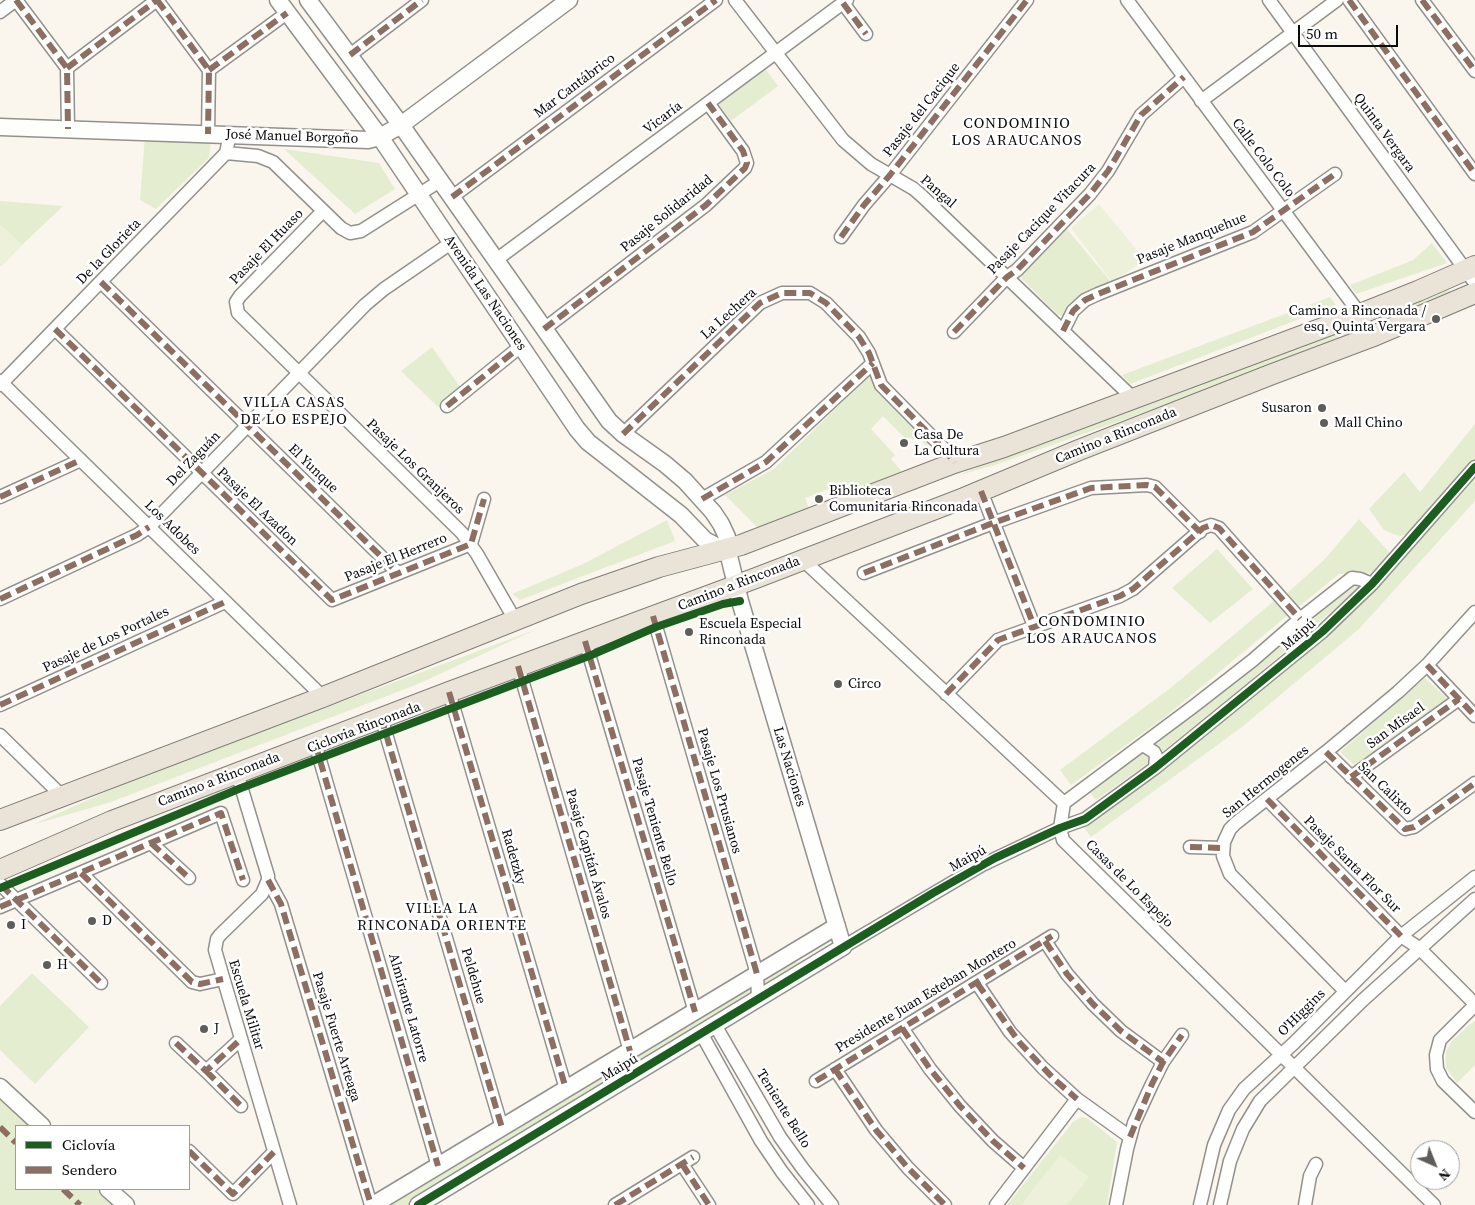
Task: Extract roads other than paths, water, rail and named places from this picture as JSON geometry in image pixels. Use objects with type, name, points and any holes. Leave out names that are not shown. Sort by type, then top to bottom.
[{"type":"main road","name":"Camino a Rinconada","points":[[0,820],[323,697],[515,620],[659,567],[741,545],[954,463],[1004,447],[1472,273]]},
{"type":"main road","name":"Camino a Rinconada","points":[[0,870],[112,820],[518,666],[737,586],[981,491],[1079,450],[1371,337],[1475,293]]},
{"type":"street","points":[[0,12],[16,0],[67,68],[68,129]]},
{"type":"street","points":[[67,68],[157,0],[209,70],[208,134]]},
{"type":"street","name":"Avenida Las Naciones","points":[[308,0],[401,125],[604,415],[624,434],[665,464],[702,499],[721,524],[727,537],[727,548],[737,586]]},
{"type":"street","points":[[350,55],[422,0]]},
{"type":"street","name":"José Manuel Borgoño","points":[[0,127],[358,140],[380,137],[401,125],[569,0]]},
{"type":"street","name":"Mar Cantábrico","points":[[452,197],[716,0]]},
{"type":"street","name":"Pangal","points":[[735,0],[843,140],[862,158],[922,196],[1134,399]]},
{"type":"street","name":"Pasaje del Cacique","points":[[841,237],[864,205],[890,175],[1027,0]]},
{"type":"street","name":"Calle Colo Colo","points":[[1127,0],[1360,314],[1371,337]]},
{"type":"street","name":"Quinta Vergara","points":[[1269,0],[1472,273]]},
{"type":"street","points":[[1201,100],[1337,0]]},
{"type":"street","points":[[1349,0],[1475,174]]},
{"type":"street","points":[[1422,0],[1475,71]]},
{"type":"street","points":[[845,2],[866,34]]},
{"type":"street","name":"Vicaría","points":[[496,260],[845,2]]},
{"type":"street","name":"Avenida Las Naciones","points":[[282,6],[380,137],[577,429],[588,442],[682,515],[705,540],[716,546],[727,548]]},
{"type":"street","points":[[209,70],[282,6]]},
{"type":"street","name":"Pasaje Cacique Vitacura","points":[[954,332],[1090,194],[1108,171],[1141,115],[1184,77]]},
{"type":"street","name":"Pasaje Solidaridad","points":[[544,329],[706,205],[744,168],[747,163],[743,151],[708,103]]},
{"type":"street","points":[[230,134],[226,153],[258,156],[273,162],[345,231],[356,233],[440,181]]},
{"type":"street","name":"De la Glorieta","points":[[1,383],[226,153]]},
{"type":"street","name":"Pasaje Manquehue","points":[[1064,330],[1073,311],[1085,300],[1252,232],[1335,174]]},
{"type":"street","name":"Pasaje El Huaso","points":[[235,306],[240,296],[323,211]]},
{"type":"street","name":"Del Zaguán","points":[[0,599],[137,535],[149,527],[374,297],[451,243]]},
{"type":"street","name":"El Yunque","points":[[101,282],[398,573]]},
{"type":"street","name":"La Lechera","points":[[624,434],[760,303],[782,293],[810,293],[826,303],[859,337],[873,363],[881,385],[947,452],[954,463]]},
{"type":"street","name":"Pasaje Los Granjeros","points":[[235,306],[240,316],[471,544],[515,620]]},
{"type":"street","name":"Pasaje El Azadon","points":[[55,329],[332,600]]},
{"type":"street","points":[[447,406],[521,346]]},
{"type":"street","points":[[702,499],[766,462],[873,363]]},
{"type":"street","name":"Los Adobes","points":[[1,383],[323,697]]},
{"type":"street","points":[[0,497],[81,460]]},
{"type":"street","name":"Maipú","points":[[418,1205],[758,998],[982,865],[1060,828],[1084,819],[1155,768],[1302,649],[1372,584],[1475,467]]},
{"type":"street","points":[[864,572],[1091,488],[1155,486],[1200,532]]},
{"type":"street","points":[[981,491],[1034,626]]},
{"type":"street","points":[[471,544],[484,499]]},
{"type":"street","points":[[946,694],[998,640],[1120,596],[1133,589],[1200,532],[1211,525],[1218,528],[1300,618]]},
{"type":"street","name":"Pasaje El Herrero","points":[[332,600],[471,544]]},
{"type":"street","points":[[803,560],[1064,803],[1060,828]]},
{"type":"street","name":"Maipú","points":[[1064,803],[1253,660],[1300,618],[1352,578],[1372,584]]},
{"type":"street","name":"Las Naciones","points":[[737,586],[741,606],[836,926],[841,949]]},
{"type":"street","name":"Pasaje de Los Portales","points":[[0,705],[226,602]]},
{"type":"street","name":"San Hermogenes","points":[[1223,848],[1230,829],[1379,709],[1427,665],[1475,612]]},
{"type":"street","name":"Pasaje Los Prusianos","points":[[653,616],[757,974],[758,998]]},
{"type":"street","name":"Pasaje Teniente Bello","points":[[585,641],[695,1012]]},
{"type":"street","points":[[1427,665],[1475,716]]},
{"type":"street","name":"Pasaje Capitán Ávalos","points":[[518,666],[630,1051]]},
{"type":"street","name":"Radetzky","points":[[449,692],[566,1089]]},
{"type":"street","name":"San Misael","points":[[1351,776],[1459,699]]},
{"type":"street","name":"Peldehue","points":[[381,718],[502,1128]]},
{"type":"street","points":[[0,735],[62,796]]},
{"type":"street","name":"Almirante Latorre","points":[[315,743],[438,1166]]},
{"type":"street","points":[[1143,744],[1154,752],[1156,756],[1155,768]]},
{"type":"street","name":"San Calixto","points":[[1326,752],[1400,826],[1407,829],[1414,827],[1475,782]]},
{"type":"street","points":[[237,773],[268,880]]},
{"type":"street","name":"Pasaje Santa Flor Sur","points":[[1267,799],[1402,936],[1419,948],[1475,1005]]},
{"type":"street","points":[[0,907],[221,813],[243,880]]},
{"type":"street","name":"Casas de Lo Espejo","points":[[1060,828],[1064,840],[1075,852],[1434,1205]]},
{"type":"street","points":[[151,842],[189,878]]},
{"type":"street","points":[[1190,847],[1223,848],[1224,862],[1230,874],[1345,991]]},
{"type":"street","points":[[81,873],[192,982],[200,984],[223,979]]},
{"type":"street","name":"O'Higgins","points":[[1200,1205],[1214,1145],[1229,1110],[1244,1089],[1402,936],[1475,877]]},
{"type":"street","name":"Escuela Militar","points":[[268,880],[262,894],[217,939],[215,950],[290,1205]]},
{"type":"street","name":"Pasaje Fuerte Arteaga","points":[[268,880],[281,904],[372,1205]]},
{"type":"street","points":[[0,884],[101,983]]},
{"type":"street","points":[[1220,1205],[1230,1161],[1250,1116],[1265,1096],[1419,948],[1475,899]]},
{"type":"street","name":"Maipú","points":[[372,1205],[836,926]]},
{"type":"street","name":"Presidente Juan Esteban Montero","points":[[816,1080],[1049,939],[1067,974],[1093,1004],[1121,1031],[1163,1062]]},
{"type":"street","points":[[785,957],[841,949]]},
{"type":"street","points":[[976,983],[1015,1037],[1043,1068],[1077,1099],[1130,1137]]},
{"type":"street","points":[[1475,1005],[1440,1040],[1436,1055],[1437,1069],[1444,1081],[1475,1112]]},
{"type":"street","name":"Teniente Bello","points":[[715,1025],[780,1137],[832,1205]]},
{"type":"street","points":[[902,1028],[930,1069],[960,1106],[1024,1168]]},
{"type":"street","points":[[701,1034],[761,1141],[808,1205]]},
{"type":"street","points":[[1116,1205],[1130,1137],[1143,1102],[1163,1062],[1182,1035]]},
{"type":"street","points":[[206,1071],[241,1039]]},
{"type":"street","points":[[176,1043],[241,1106]]},
{"type":"street","points":[[835,1069],[876,1130],[908,1168],[946,1205]]},
{"type":"street","points":[[0,1087],[41,1125]]},
{"type":"street","points":[[996,1205],[1077,1099]]},
{"type":"street","points":[[190,1152],[233,1194],[274,1152]]},
{"type":"street","points":[[615,1205],[693,1157]]},
{"type":"street","points":[[682,1164],[709,1205]]},
{"type":"street","points":[[1305,1205],[1310,1176],[1316,1164]]},
{"type":"street","points":[[109,1190],[126,1205]]},
{"type":"place","name":"Camino a Rinconada / esq. Quinta Vergara","points":[[1436,319]]},
{"type":"place","name":"Susaron","points":[[1322,408]]},
{"type":"place","name":"Mall Chino","points":[[1324,423]]},
{"type":"place","name":"Casa De La Cultura","points":[[904,443]]},
{"type":"place","name":"Biblioteca Comunitaria Rinconada","points":[[819,499]]},
{"type":"place","name":"Escuela Especial Rinconada","points":[[689,632]]},
{"type":"place","name":"Circo","points":[[838,684]]},
{"type":"place","name":"D","points":[[92,921]]},
{"type":"place","name":"I","points":[[11,925]]},
{"type":"place","name":"H","points":[[47,965]]},
{"type":"place","name":"J","points":[[204,1029]]},
{"type":"district","name":"CONDOMINIO LOS ARAUCANOS","points":[[1017,132]]},
{"type":"district","name":"VILLA CASAS DE LO ESPEJO","points":[[294,412]]},
{"type":"district","name":"CONDOMINIO LOS ARAUCANOS","points":[[1092,630]]},
{"type":"district","name":"VILLA LA RINCONADA ORIENTE","points":[[442,918]]}]
